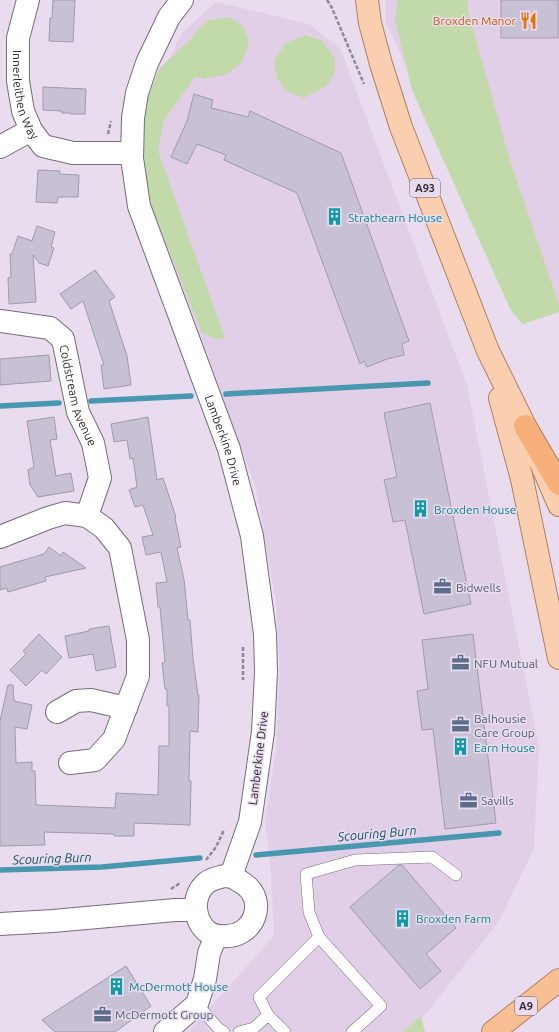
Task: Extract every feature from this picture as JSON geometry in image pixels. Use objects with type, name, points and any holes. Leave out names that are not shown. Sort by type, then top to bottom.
[{"type":"highway","points":[[525,426],[559,484]]},
{"type":"highway","name":"A9","points":[[493,1032],[559,980]]},
{"type":"main road","name":"A93","points":[[360,0],[370,23],[401,127],[488,351],[525,426],[559,505]]},
{"type":"main road","name":"A93","points":[[367,0],[370,23]]},
{"type":"main road","name":"A93","points":[[488,351],[522,479],[559,658]]},
{"type":"street","name":"Innerleithen Way","points":[[28,0],[18,38],[18,81],[23,110],[31,130],[43,146],[73,153],[132,153]]},
{"type":"street","name":"Lamberkine Drive","points":[[182,0],[169,17],[147,63],[137,93],[133,118],[132,153],[139,206],[229,449],[252,536],[265,634],[266,672],[264,732],[250,822],[232,876]]},
{"type":"street","name":"Lamberkine Drive","points":[[169,17],[189,0]]},
{"type":"street","points":[[0,147],[31,130]]},
{"type":"street","name":"Coldstream Avenue","points":[[0,321],[50,328],[63,339],[78,412],[93,443],[100,478],[86,516]]},
{"type":"street","points":[[0,537],[65,513],[86,516],[104,528],[120,548],[138,640],[138,676],[114,739],[95,760],[70,763]]},
{"type":"street","points":[[57,712],[76,701],[91,700],[126,708]]},
{"type":"street","points":[[232,876],[248,886],[254,896],[256,910],[251,924],[240,934],[228,937],[216,936],[210,933],[201,925],[195,910],[198,893],[205,884],[212,880],[232,876]]},
{"type":"street","points":[[0,924],[53,921],[175,910],[195,910]]},
{"type":"street","points":[[165,1032],[197,1004],[205,978],[209,954],[216,936]]},
{"type":"lane","points":[[352,1032],[381,1006],[319,937],[309,912],[306,874],[354,860],[432,857],[456,875]]},
{"type":"lane","points":[[285,1032],[268,1014],[258,997],[319,937]]},
{"type":"lane","points":[[197,1004],[218,1028],[224,1032]]},
{"type":"lane","points":[[239,1032],[254,1028],[268,1014]]},
{"type":"path","points":[[105,153],[111,119]]},
{"type":"path","points":[[243,646],[244,684]]},
{"type":"path","points":[[202,865],[216,847],[226,826]]},
{"type":"path","points":[[167,892],[185,880]]},
{"type":"shaded area","points":[[386,0],[559,0],[559,312],[523,324],[386,23]]},
{"type":"shaded area","points":[[216,2],[309,24],[340,48],[467,385],[539,747],[534,849],[499,921],[425,1015],[405,1032],[188,1032],[274,936],[270,859],[265,822],[276,749],[280,665],[276,603],[256,488],[189,305],[153,214],[146,163],[158,79],[183,32]]},
{"type":"green space","points":[[398,0],[467,0],[469,15],[509,157],[559,305],[559,312],[523,324],[511,311],[412,90],[395,19]]},
{"type":"green space","points":[[229,17],[244,27],[249,43],[241,63],[227,74],[205,79],[195,77],[164,120],[158,151],[225,338],[216,339],[202,333],[144,187],[143,111],[159,69],[191,39],[199,28],[209,20]]},
{"type":"green space","points":[[305,35],[323,41],[335,59],[335,72],[328,85],[304,98],[286,91],[277,78],[274,60],[286,43]]},
{"type":"green space","points":[[421,1016],[425,1032],[403,1032]]},
{"type":"building","points":[[53,0],[75,0],[73,42],[49,41],[50,18],[52,18]]},
{"type":"building","name":"Broxden Manor","points":[[501,0],[558,0],[558,38],[501,38]]},
{"type":"building","points":[[43,87],[86,89],[85,114],[70,114],[62,113],[62,111],[43,110]]},
{"type":"building","name":"Strathearn House","points":[[194,94],[213,100],[211,108],[248,117],[250,111],[341,153],[409,341],[402,344],[404,355],[387,359],[367,367],[364,361],[360,364],[297,193],[224,160],[226,155],[197,144],[187,164],[171,157],[187,121]]},
{"type":"building","points":[[38,170],[60,171],[60,174],[79,175],[78,197],[58,197],[57,203],[36,202]]},
{"type":"building","points":[[37,226],[55,232],[51,247],[54,248],[48,266],[39,263],[33,255],[36,302],[9,304],[8,278],[11,277],[10,254],[12,254],[18,236],[32,241]]},
{"type":"building","points":[[95,270],[115,297],[109,301],[127,356],[131,385],[104,389],[101,365],[104,365],[83,301],[71,309],[60,294]]},
{"type":"building","points":[[49,355],[51,381],[0,385],[0,359]]},
{"type":"building","name":"Broxden House","points":[[430,403],[471,604],[424,614],[405,520],[393,522],[384,480],[397,477],[384,413]]},
{"type":"building","points":[[54,417],[57,439],[50,440],[56,476],[71,473],[74,491],[38,497],[30,485],[28,470],[34,467],[27,421]]},
{"type":"building","points":[[148,417],[157,480],[163,478],[176,517],[181,547],[177,548],[184,579],[188,620],[190,620],[193,659],[199,695],[198,732],[190,731],[190,825],[134,823],[134,836],[44,832],[45,845],[0,846],[0,721],[8,685],[13,685],[14,701],[32,705],[27,729],[15,727],[16,763],[32,762],[32,771],[35,771],[36,805],[115,808],[116,793],[158,795],[159,746],[169,746],[169,706],[167,706],[167,689],[165,689],[162,663],[165,662],[160,607],[158,607],[156,583],[167,582],[161,552],[146,555],[142,537],[153,535],[143,505],[135,507],[129,490],[137,487],[133,458],[130,459],[127,440],[114,442],[111,424]]},
{"type":"building","points":[[49,547],[61,556],[63,552],[86,568],[45,577],[46,581],[8,592],[7,588],[0,590],[0,567],[44,554]]},
{"type":"building","points":[[109,626],[116,667],[96,671],[93,654],[69,658],[65,636],[89,631],[89,629]]},
{"type":"building","points":[[39,634],[62,657],[46,674],[42,670],[26,686],[10,670],[26,654],[23,651]]},
{"type":"building","name":"Earn House","points":[[473,634],[496,823],[445,829],[433,729],[422,730],[417,691],[428,689],[422,640]]},
{"type":"building","name":"Broxden Farm","points":[[399,865],[402,865],[456,928],[426,954],[441,971],[420,989],[350,907]]},
{"type":"building","name":"McDermott House","points":[[126,966],[151,1006],[115,1032],[55,1032],[42,1020]]},
{"type":"waterway","points":[[226,394],[428,383]]},
{"type":"waterway","points":[[91,401],[191,396]]},
{"type":"waterway","points":[[0,406],[59,403]]},
{"type":"waterway","name":"Scouring Burn","points":[[256,855],[499,833]]},
{"type":"waterway","name":"Scouring Burn","points":[[0,870],[102,867],[200,858]]},
{"type":"place","name":"Broxden Manor","points":[[529,20]]},
{"type":"place","name":"Strathearn House","points":[[335,217]]},
{"type":"place","name":"Broxden House","points":[[421,509]]},
{"type":"place","name":"Bidwells","points":[[443,587]]},
{"type":"place","name":"NFU Mutual","points":[[461,663]]},
{"type":"place","name":"Balhousie Care Group","points":[[461,725]]},
{"type":"place","name":"Earn House","points":[[461,747]]},
{"type":"place","name":"Savills","points":[[468,800]]},
{"type":"place","name":"Broxden Farm","points":[[403,918]]},
{"type":"place","name":"McDermott House","points":[[116,986]]},
{"type":"place","name":"McDermott Group","points":[[102,1014]]}]
